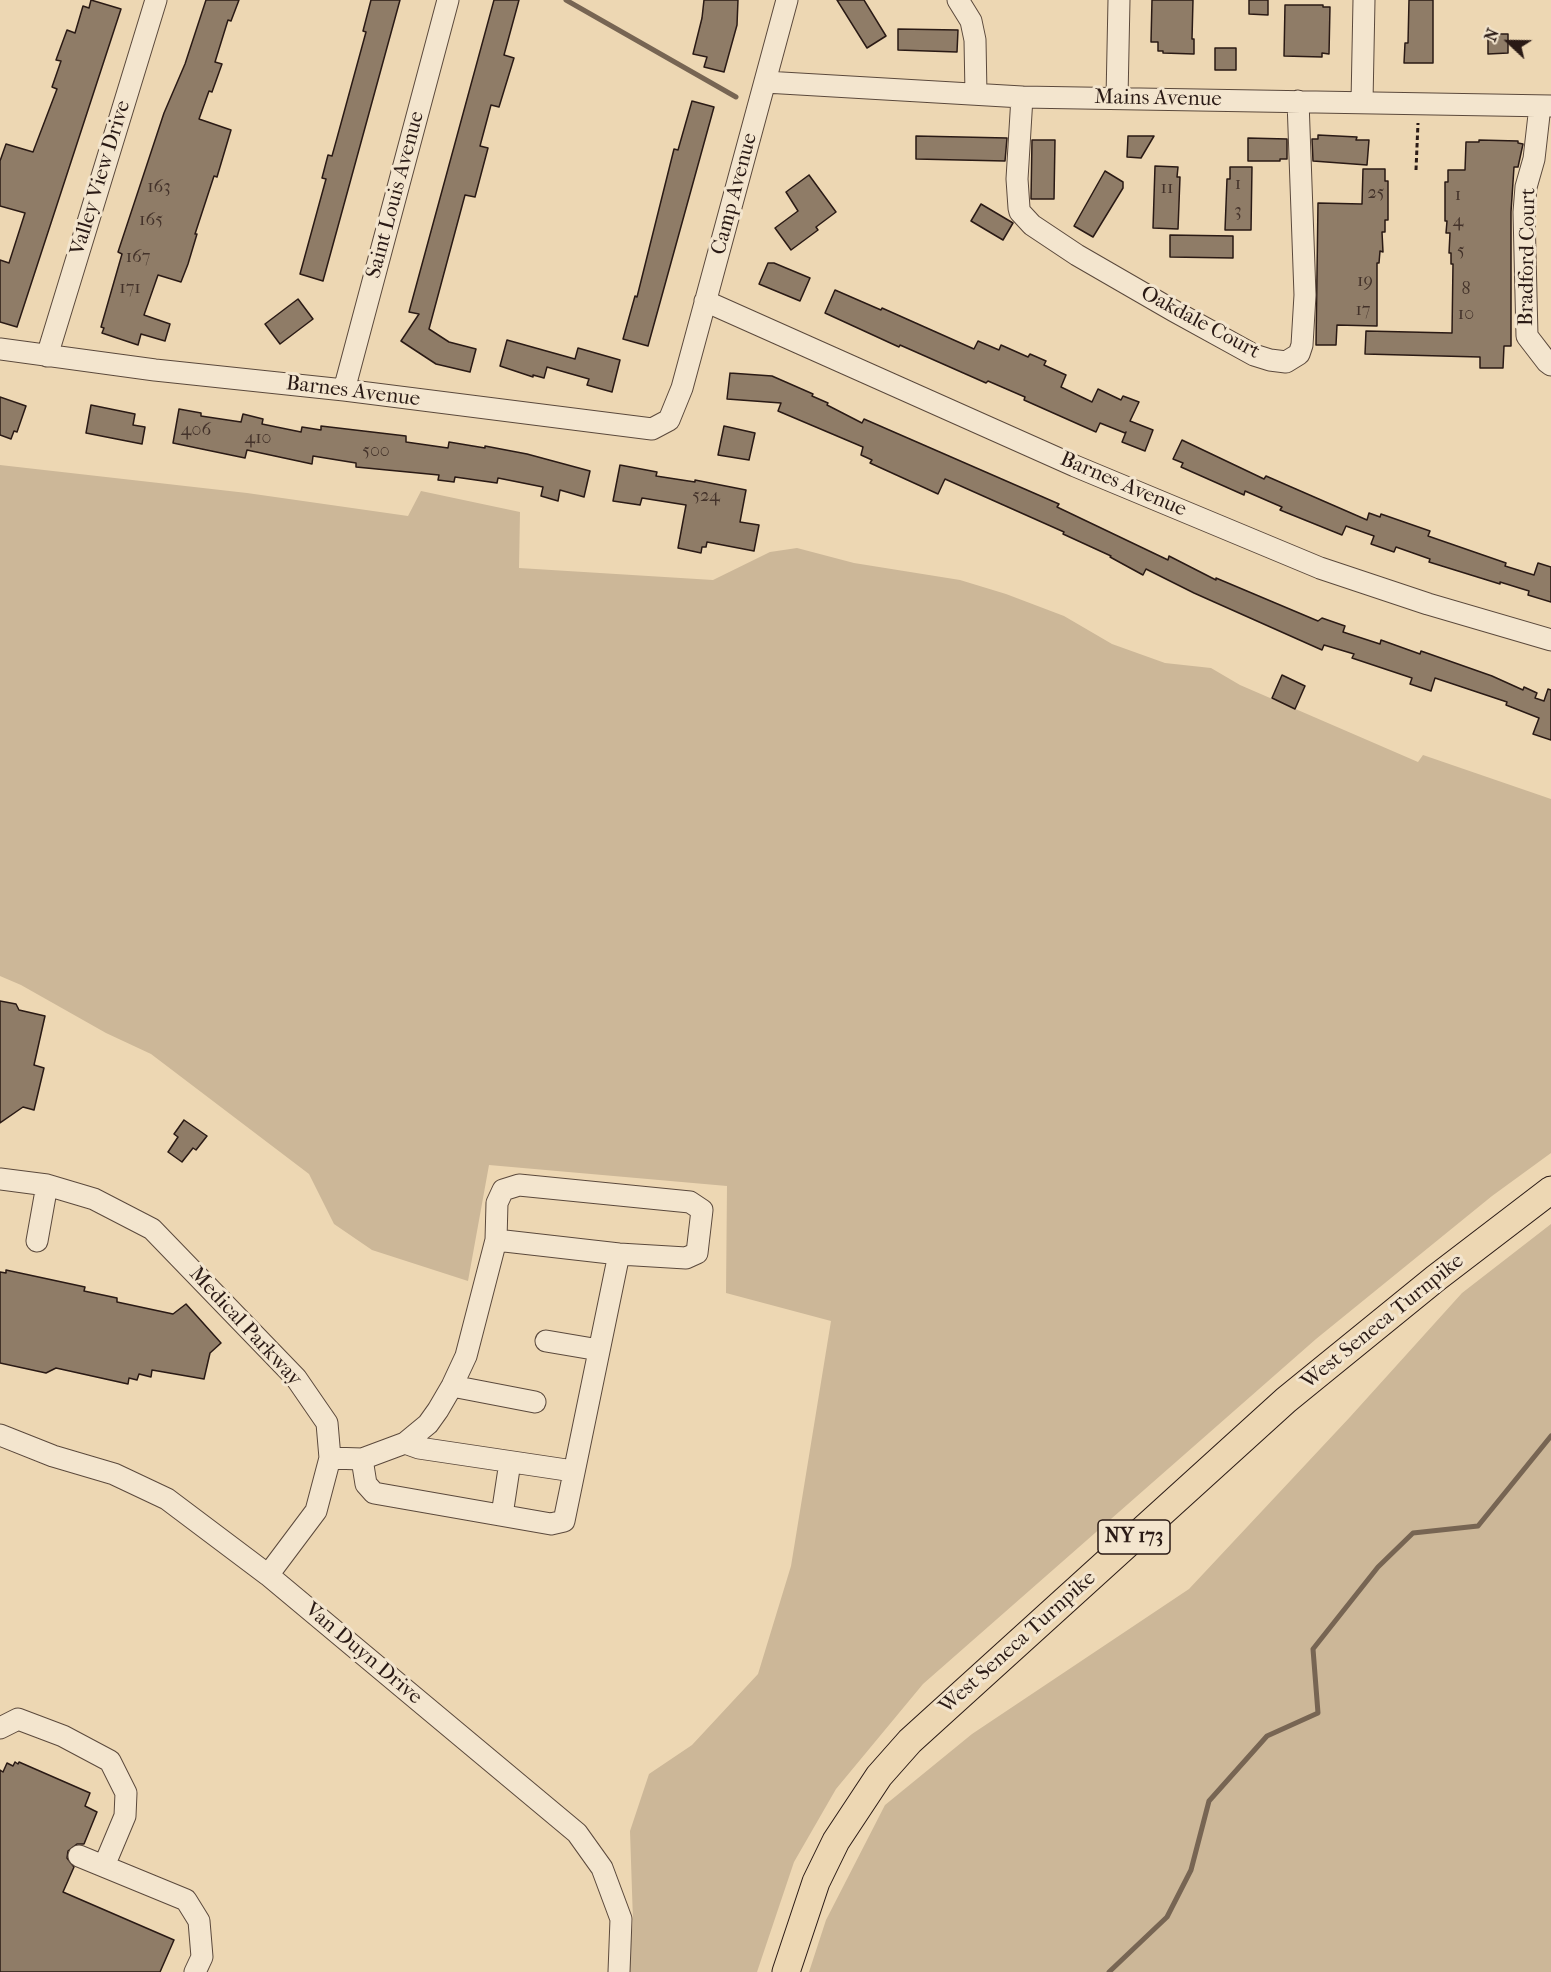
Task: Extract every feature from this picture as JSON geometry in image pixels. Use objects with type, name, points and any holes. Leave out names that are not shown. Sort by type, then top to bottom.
[{"type":"main road","name":"West Seneca Turnpike","points":[[786,1972],[816,1882],[836,1841],[879,1776],[910,1741],[1286,1400],[1436,1278],[1551,1190]]},
{"type":"street","name":"Valley View Drive","points":[[47,356],[156,0]]},
{"type":"street","name":"Saint Louis Avenue","points":[[344,390],[448,0]]},
{"type":"street","name":"Camp Avenue","points":[[681,388],[787,0]]},
{"type":"street","points":[[958,0],[971,21],[975,40],[976,94]]},
{"type":"street","points":[[1117,98],[1119,0]]},
{"type":"street","points":[[1362,102],[1364,0]]},
{"type":"street","name":"Mains Avenue","points":[[765,82],[1022,97],[1546,106]]},
{"type":"street","name":"Oakdale Court","points":[[1022,97],[1018,198],[1020,212],[1032,225],[1077,255],[1254,355],[1286,362],[1299,354],[1302,345],[1305,295],[1298,101]]},
{"type":"street","name":"Bradford Court","points":[[1546,106],[1526,187],[1527,336],[1551,364]]},
{"type":"street","name":"Barnes Avenue","points":[[705,301],[1075,466],[1320,568],[1428,604],[1551,640]]},
{"type":"street","name":"Barnes Avenue","points":[[0,349],[155,370],[344,390],[652,429],[669,420],[681,388]]},
{"type":"street","name":"Medical Parkway","points":[[0,1179],[47,1185],[94,1199],[152,1229],[296,1378],[327,1423],[330,1458],[316,1511],[268,1575]]},
{"type":"street","points":[[37,1241],[47,1185]]},
{"type":"street","points":[[330,1458],[362,1459],[405,1443],[428,1424],[452,1386],[466,1356],[496,1240],[497,1203],[503,1190],[519,1185],[690,1202],[702,1210],[697,1253],[686,1258],[619,1254],[496,1240]]},
{"type":"street","points":[[362,1459],[366,1484],[374,1493],[551,1524],[564,1521],[619,1254]]},
{"type":"street","points":[[546,1341],[599,1350]]},
{"type":"street","points":[[452,1386],[536,1402]]},
{"type":"street","name":"Van Duyn Drive","points":[[0,1435],[53,1456],[114,1474],[167,1499],[268,1575],[577,1833],[602,1868],[621,1919],[619,1972]]},
{"type":"street","points":[[405,1443],[418,1448],[573,1471]]},
{"type":"street","points":[[502,1515],[510,1462]]},
{"type":"street","points":[[0,1728],[18,1719],[63,1736],[110,1761],[126,1793],[125,1816],[104,1866]]},
{"type":"street","points":[[79,1856],[186,1900],[199,1921],[202,1957],[195,1972]]},
{"type":"path","points":[[1416,170],[1418,103]]},
{"type":"shaded area","points":[[0,465],[247,493],[408,516],[421,491],[520,512],[519,568],[713,580],[770,552],[797,548],[854,563],[960,580],[1006,594],[1064,616],[1112,644],[1165,663],[1211,668],[1240,685],[1418,762],[1423,755],[1551,799],[1551,1153],[1492,1196],[1316,1339],[923,1684],[836,1789],[794,1862],[757,1972],[628,1972],[633,1921],[630,1831],[649,1774],[692,1745],[758,1674],[791,1566],[831,1321],[726,1293],[727,1186],[489,1165],[468,1281],[372,1250],[334,1224],[309,1174],[151,1054],[106,1033],[21,985],[0,976]]},
{"type":"shaded area","points":[[1551,1224],[1551,1972],[809,1972],[826,1920],[885,1805],[972,1734],[1189,1589],[1462,1293]]},
{"type":"building","points":[[91,0],[121,9],[17,327],[0,322],[0,260],[9,263],[25,213],[0,206],[0,161],[6,144],[33,152],[57,89],[52,87],[61,61],[56,60],[67,30],[75,33],[83,6],[89,8]]},
{"type":"building","points":[[206,0],[239,0],[231,21],[228,20],[215,62],[222,64],[199,119],[231,130],[181,282],[158,275],[144,315],[170,324],[165,341],[141,334],[138,345],[102,333],[104,328],[101,327],[122,254],[118,252],[164,113],[185,64]]},
{"type":"building","points":[[371,0],[400,0],[323,281],[300,274],[326,179],[322,178],[328,155],[332,156],[366,32],[363,31]]},
{"type":"building","points":[[494,0],[519,0],[504,55],[514,58],[499,107],[491,105],[480,146],[488,148],[475,197],[465,195],[429,329],[449,342],[476,349],[470,372],[436,364],[401,341],[419,314],[409,312]]},
{"type":"building","points":[[704,0],[738,0],[737,25],[724,72],[704,67],[707,57],[693,54]]},
{"type":"building","points":[[837,0],[864,0],[886,36],[867,48]]},
{"type":"building","points":[[1152,0],[1193,0],[1194,54],[1163,53],[1163,51],[1158,51],[1158,42],[1151,42]]},
{"type":"building","points":[[1249,0],[1268,0],[1268,15],[1249,14]]},
{"type":"building","points":[[1409,0],[1433,0],[1433,63],[1404,63],[1405,43],[1408,43]]},
{"type":"building","points":[[1285,5],[1330,7],[1329,54],[1322,53],[1322,57],[1284,56]]},
{"type":"building","points":[[898,29],[958,30],[957,52],[898,50]]},
{"type":"building","points":[[1488,34],[1508,34],[1508,53],[1488,54]]},
{"type":"building","points":[[1215,48],[1236,48],[1236,70],[1215,70]]},
{"type":"building","points":[[692,101],[714,107],[648,346],[623,339],[635,296],[637,297],[674,149],[678,150]]},
{"type":"building","points":[[1318,135],[1357,137],[1356,140],[1369,140],[1367,165],[1313,161],[1312,139],[1318,139]]},
{"type":"building","points":[[916,136],[1007,138],[1005,161],[916,159]]},
{"type":"building","points":[[1128,136],[1154,136],[1141,158],[1127,157]]},
{"type":"building","points":[[1248,138],[1287,139],[1287,159],[1248,161]]},
{"type":"building","points":[[1032,140],[1055,140],[1054,199],[1031,199]]},
{"type":"building","points":[[1479,140],[1518,141],[1523,144],[1518,167],[1514,167],[1511,212],[1511,346],[1504,346],[1503,368],[1480,368],[1480,357],[1365,354],[1366,331],[1452,333],[1453,264],[1451,264],[1451,253],[1449,253],[1450,233],[1446,233],[1445,182],[1448,182],[1448,170],[1465,170],[1466,142],[1479,142]]},
{"type":"building","points":[[1155,166],[1178,167],[1177,177],[1180,177],[1178,229],[1153,228]]},
{"type":"building","points":[[1230,167],[1252,167],[1251,230],[1225,230],[1227,179],[1230,179]]},
{"type":"building","points":[[1363,169],[1385,169],[1385,181],[1388,181],[1388,220],[1385,220],[1385,232],[1382,232],[1383,252],[1380,251],[1379,263],[1377,263],[1377,326],[1337,325],[1336,345],[1316,345],[1318,203],[1362,204]]},
{"type":"building","points":[[1105,171],[1123,182],[1123,188],[1093,237],[1074,226]]},
{"type":"building","points":[[809,175],[836,212],[816,227],[818,230],[791,250],[775,228],[798,211],[786,192]]},
{"type":"building","points":[[981,204],[1013,223],[1003,240],[971,221]]},
{"type":"building","points":[[1170,235],[1233,236],[1233,258],[1170,257]]},
{"type":"building","points":[[768,263],[774,263],[810,278],[800,301],[759,284]]},
{"type":"building","points":[[835,290],[974,349],[978,341],[999,350],[1001,345],[1028,357],[1030,354],[1046,361],[1044,365],[1066,375],[1061,387],[1092,402],[1098,389],[1121,400],[1123,396],[1139,402],[1130,421],[1153,430],[1145,451],[1122,442],[1126,432],[1100,423],[1096,432],[1024,400],[1025,397],[988,381],[986,383],[900,345],[899,347],[825,313]]},
{"type":"building","points":[[298,299],[313,319],[280,344],[265,324]]},
{"type":"building","points":[[507,340],[575,359],[578,348],[620,360],[612,392],[587,385],[589,379],[547,367],[544,378],[533,375],[533,377],[500,366]]},
{"type":"building","points":[[730,373],[772,376],[813,394],[812,396],[828,403],[827,405],[862,423],[864,419],[1059,504],[1057,507],[1168,560],[1169,556],[1216,580],[1216,578],[1318,621],[1322,618],[1345,626],[1343,632],[1380,644],[1381,640],[1420,654],[1421,651],[1492,676],[1523,690],[1524,687],[1537,693],[1535,698],[1544,701],[1548,689],[1551,690],[1551,740],[1533,734],[1539,718],[1506,705],[1507,702],[1435,678],[1431,691],[1410,684],[1412,678],[1352,658],[1354,654],[1324,645],[1322,650],[1146,569],[1143,575],[1111,556],[1063,534],[1064,532],[945,479],[938,494],[870,463],[872,460],[861,455],[863,447],[778,411],[781,403],[727,399]]},
{"type":"building","points":[[0,397],[26,406],[17,432],[14,431],[11,439],[0,435]]},
{"type":"building","points":[[91,405],[135,414],[133,425],[145,427],[142,444],[86,433]]},
{"type":"building","points":[[179,409],[201,413],[201,416],[241,422],[243,414],[263,419],[262,424],[301,432],[302,427],[321,430],[321,426],[406,436],[406,442],[448,448],[449,442],[485,448],[485,446],[527,454],[590,471],[584,497],[560,490],[558,501],[541,496],[543,487],[498,478],[497,483],[455,477],[454,482],[438,480],[439,475],[356,467],[356,463],[313,456],[312,464],[247,450],[245,458],[173,443]]},
{"type":"building","points":[[724,426],[755,433],[749,460],[718,455]]},
{"type":"building","points":[[1182,440],[1264,479],[1266,476],[1367,520],[1369,513],[1380,517],[1381,514],[1430,531],[1428,536],[1534,575],[1538,563],[1551,567],[1551,602],[1528,595],[1529,591],[1429,562],[1430,559],[1396,547],[1394,552],[1371,544],[1374,536],[1346,526],[1342,535],[1280,510],[1282,507],[1245,491],[1244,495],[1181,467],[1183,463],[1173,459]]},
{"type":"building","points":[[620,465],[657,472],[656,476],[695,482],[695,480],[746,490],[740,522],[759,525],[754,551],[707,542],[706,547],[702,547],[701,553],[678,548],[686,505],[642,498],[640,505],[613,501]]},
{"type":"building","points":[[1282,675],[1305,686],[1295,709],[1272,698]]},
{"type":"building","points":[[0,1001],[16,1004],[19,1010],[45,1016],[34,1065],[44,1068],[34,1110],[23,1107],[0,1123]]},
{"type":"building","points":[[184,1120],[207,1136],[182,1162],[168,1152],[178,1137],[174,1134]]},
{"type":"building","points":[[6,1270],[85,1287],[84,1291],[117,1298],[117,1302],[173,1314],[186,1304],[221,1343],[210,1353],[204,1379],[152,1370],[151,1377],[139,1374],[137,1380],[129,1378],[128,1384],[56,1368],[46,1373],[0,1363],[0,1272],[6,1273]]},
{"type":"building","points":[[15,1762],[90,1793],[85,1806],[97,1812],[84,1844],[77,1844],[68,1851],[67,1858],[74,1867],[63,1892],[174,1940],[160,1972],[0,1972],[0,1770],[3,1772],[7,1763],[13,1766]]},
{"type":"waterway","points":[[566,0],[736,97]]},
{"type":"waterway","points":[[1109,1972],[1167,1917],[1191,1870],[1209,1801],[1267,1736],[1318,1713],[1313,1649],[1378,1567],[1413,1533],[1478,1526],[1551,1436]]}]
